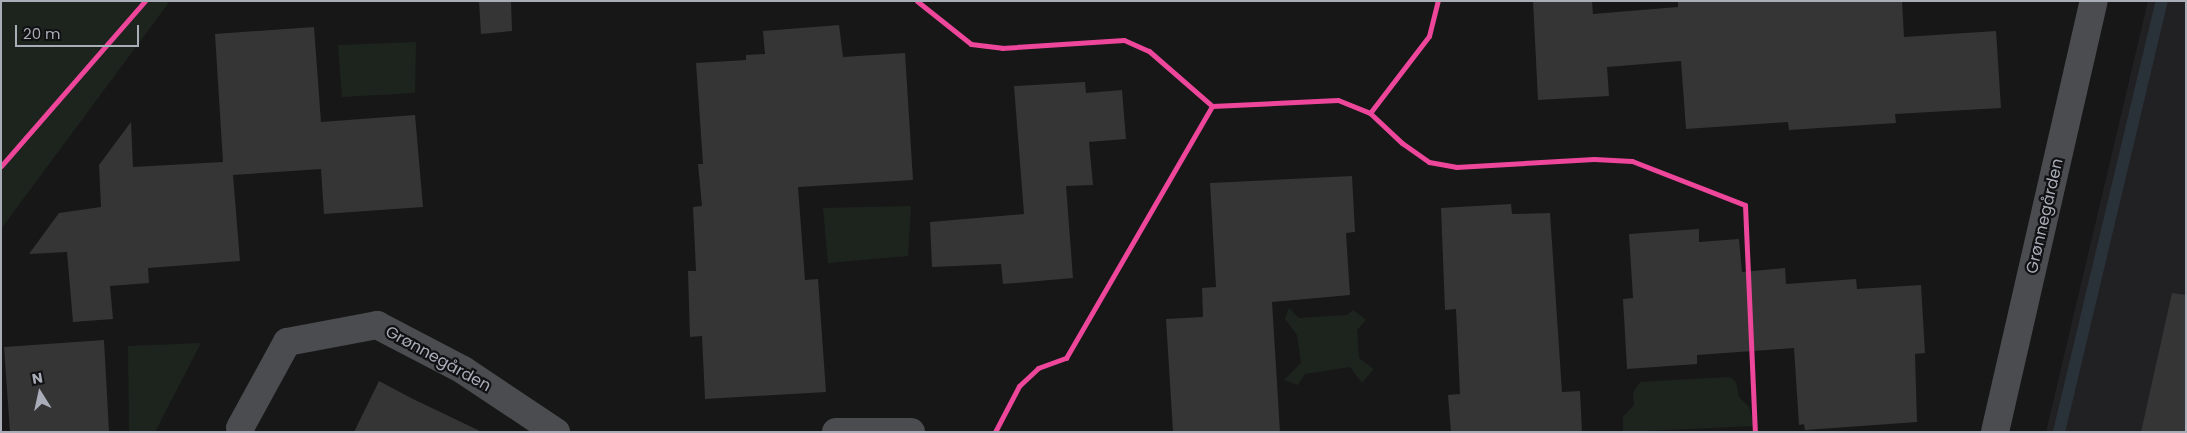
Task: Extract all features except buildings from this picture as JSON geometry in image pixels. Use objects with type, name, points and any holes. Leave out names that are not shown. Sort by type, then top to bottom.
[{"type":"street","name":"Grønnegården","points":[[1995,432],[2094,1]]},
{"type":"street","name":"Grønnegården","points":[[240,428],[287,342],[377,325],[464,370],[556,432]]},
{"type":"street","points":[[836,432],[911,432]]},
{"type":"shaded area","points":[[1,1],[170,1],[1,229]]},
{"type":"shaded area","points":[[2148,1],[2186,1],[2186,432],[2046,432]]},
{"type":"shaded area","points":[[416,42],[415,93],[342,97],[338,45]]},
{"type":"shaded area","points":[[911,206],[908,256],[828,263],[823,208]]},
{"type":"shaded area","points":[[1289,308],[1299,318],[1347,315],[1353,310],[1366,320],[1357,330],[1359,358],[1374,369],[1362,383],[1350,367],[1305,374],[1298,385],[1284,380],[1301,363],[1297,335],[1285,319]]},
{"type":"shaded area","points":[[201,343],[155,432],[129,432],[128,346]]},
{"type":"shaded area","points":[[1730,377],[1736,382],[1739,397],[1749,407],[1755,426],[1623,432],[1623,417],[1634,405],[1633,393],[1640,382]]},
{"type":"waterway","points":[[2059,432],[2162,1]]},
{"type":"cycle path","points":[[1,166],[145,1]]},
{"type":"cycle path","points":[[917,1],[971,44],[1002,48],[1124,40],[1149,51],[1212,106],[1338,100],[1370,113],[1402,143],[1429,162],[1456,167],[1594,159],[1632,161],[1745,205],[1755,432]]},
{"type":"cycle path","points":[[1370,113],[1429,36],[1438,1]]},
{"type":"cycle path","points":[[995,432],[1019,386],[1038,368],[1066,358],[1212,106]]}]
